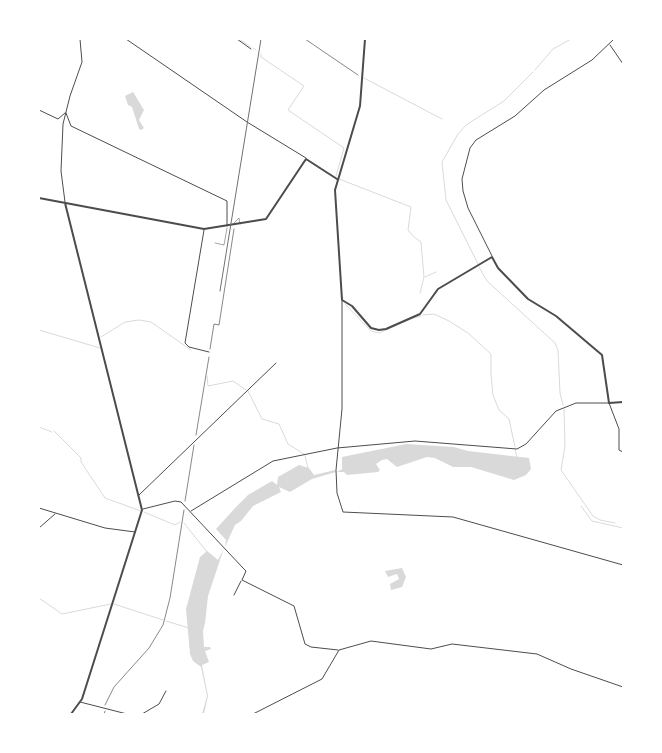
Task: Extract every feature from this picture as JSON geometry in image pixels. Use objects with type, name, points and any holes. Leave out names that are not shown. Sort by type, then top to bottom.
[{"type":"street","points":[[71,714],[80,702],[142,510],[65,203],[62,171],[66,113],[82,62],[80,39]]},
{"type":"street","points":[[126,39],[247,122],[337,179]]},
{"type":"street","points":[[237,39],[252,49]]},
{"type":"street","points":[[365,39],[357,120],[337,179],[334,210],[342,300],[342,409],[336,471],[337,493],[343,512],[453,518],[623,565]]},
{"type":"street","points":[[614,39],[592,60],[538,94],[515,116],[484,134],[470,148],[462,179],[463,191],[471,215],[502,273],[528,299],[556,316],[602,355],[609,402],[619,429],[619,450],[623,452]]},
{"type":"street","points":[[610,44],[623,64]]},
{"type":"street","points":[[39,110],[58,119],[66,113]]},
{"type":"street","points":[[66,113],[71,126],[227,201],[227,226]]},
{"type":"street","points":[[39,198],[204,229],[234,225],[266,219],[306,159]]},
{"type":"street","points":[[204,229],[185,343],[189,347],[210,352]]},
{"type":"street","points":[[342,300],[352,306],[370,328],[376,330],[386,329],[419,314],[438,289],[492,257]]},
{"type":"street","points":[[140,496],[276,363]]},
{"type":"street","points":[[191,512],[273,461],[337,448],[418,441],[517,449],[526,444],[551,415],[562,407],[576,403],[623,402]]},
{"type":"street","points":[[142,510],[175,501],[184,505],[246,572],[234,595]]},
{"type":"street","points":[[39,508],[105,528],[136,532]]},
{"type":"street","points":[[39,528],[56,513]]},
{"type":"street","points":[[242,580],[294,606],[302,640],[308,646],[339,650],[366,642],[378,642],[431,649],[452,644],[536,654],[570,669],[623,687]]},
{"type":"street","points":[[253,714],[322,679],[339,650]]},
{"type":"street","points":[[142,714],[159,704],[166,691]]},
{"type":"street","points":[[80,702],[127,714]]},
{"type":"lane","points":[[234,225],[235,220],[239,218],[240,224]]},
{"type":"lane","points":[[215,244],[224,245],[227,226]]},
{"type":"path","points":[[305,39],[362,77]]},
{"type":"path","points":[[104,714],[114,687],[149,648],[163,625],[170,598],[214,324],[219,325],[234,225]]},
{"type":"shaded area","points":[[133,92],[144,110],[139,120],[144,128],[141,130],[132,107],[128,105],[125,96]]},
{"type":"shaded area","points":[[406,444],[454,447],[468,451],[529,458],[531,469],[526,475],[514,480],[471,467],[453,467],[435,458],[427,457],[397,467],[387,459],[382,460],[376,464],[380,470],[378,472],[347,475],[344,472],[337,472],[342,469],[342,457]]},
{"type":"shaded area","points":[[299,465],[309,468],[314,475],[335,470],[336,472],[312,479],[290,492],[279,487],[281,492],[253,506],[241,521],[235,525],[225,547],[226,540],[216,529],[248,495],[272,481],[277,485],[278,477]]},
{"type":"shaded area","points":[[224,548],[208,596],[203,631],[204,647],[210,647],[211,649],[205,651],[209,662],[202,665],[208,696],[204,714],[202,714],[207,696],[201,667],[193,661],[190,654],[186,609],[200,557],[207,551],[218,560]]},
{"type":"shaded area","points":[[402,568],[406,577],[402,587],[391,590],[390,584],[399,579],[397,574],[388,577],[385,571]]},
{"type":"waterway","points":[[239,39],[251,47]]},
{"type":"waterway","points":[[535,70],[553,49],[571,39]]},
{"type":"waterway","points":[[261,54],[261,57],[304,86],[288,110],[344,148],[336,176]]},
{"type":"waterway","points":[[478,264],[446,200],[442,162],[458,134],[466,125],[504,101],[533,72]]},
{"type":"waterway","points":[[364,78],[442,119]]},
{"type":"waterway","points":[[339,179],[411,207],[408,230],[421,242],[424,277],[420,293]]},
{"type":"waterway","points":[[479,267],[487,281],[555,343],[558,350],[560,393],[563,405]]},
{"type":"waterway","points":[[425,277],[436,272]]},
{"type":"waterway","points":[[345,304],[371,331],[379,333],[413,318]]},
{"type":"waterway","points":[[423,315],[434,314],[449,321],[468,333],[491,354],[493,395],[499,410],[509,419],[515,447]]},
{"type":"waterway","points":[[414,318],[421,316]]},
{"type":"waterway","points":[[101,337],[125,322],[139,320],[151,322],[191,350]]},
{"type":"waterway","points":[[39,330],[100,348]]},
{"type":"waterway","points":[[207,376],[208,386],[233,381],[246,390]]},
{"type":"waterway","points":[[248,391],[262,419],[279,424],[288,444],[304,454]]},
{"type":"waterway","points":[[564,409],[565,446],[561,470],[593,516],[600,520],[615,523]]},
{"type":"waterway","points":[[39,427],[52,432]]},
{"type":"waterway","points":[[54,431],[81,458],[81,462],[105,498],[141,511]]},
{"type":"waterway","points":[[515,450],[517,457]]},
{"type":"waterway","points":[[305,456],[308,468]]},
{"type":"waterway","points":[[581,506],[592,521],[623,528]]},
{"type":"waterway","points":[[144,512],[175,525],[180,522]]},
{"type":"waterway","points":[[184,523],[207,552]]},
{"type":"waterway","points":[[39,598],[62,614],[111,604]]},
{"type":"waterway","points":[[114,604],[163,620]]},
{"type":"waterway","points":[[166,621],[189,628]]},
{"type":"railway","points":[[220,291],[261,39]]}]
